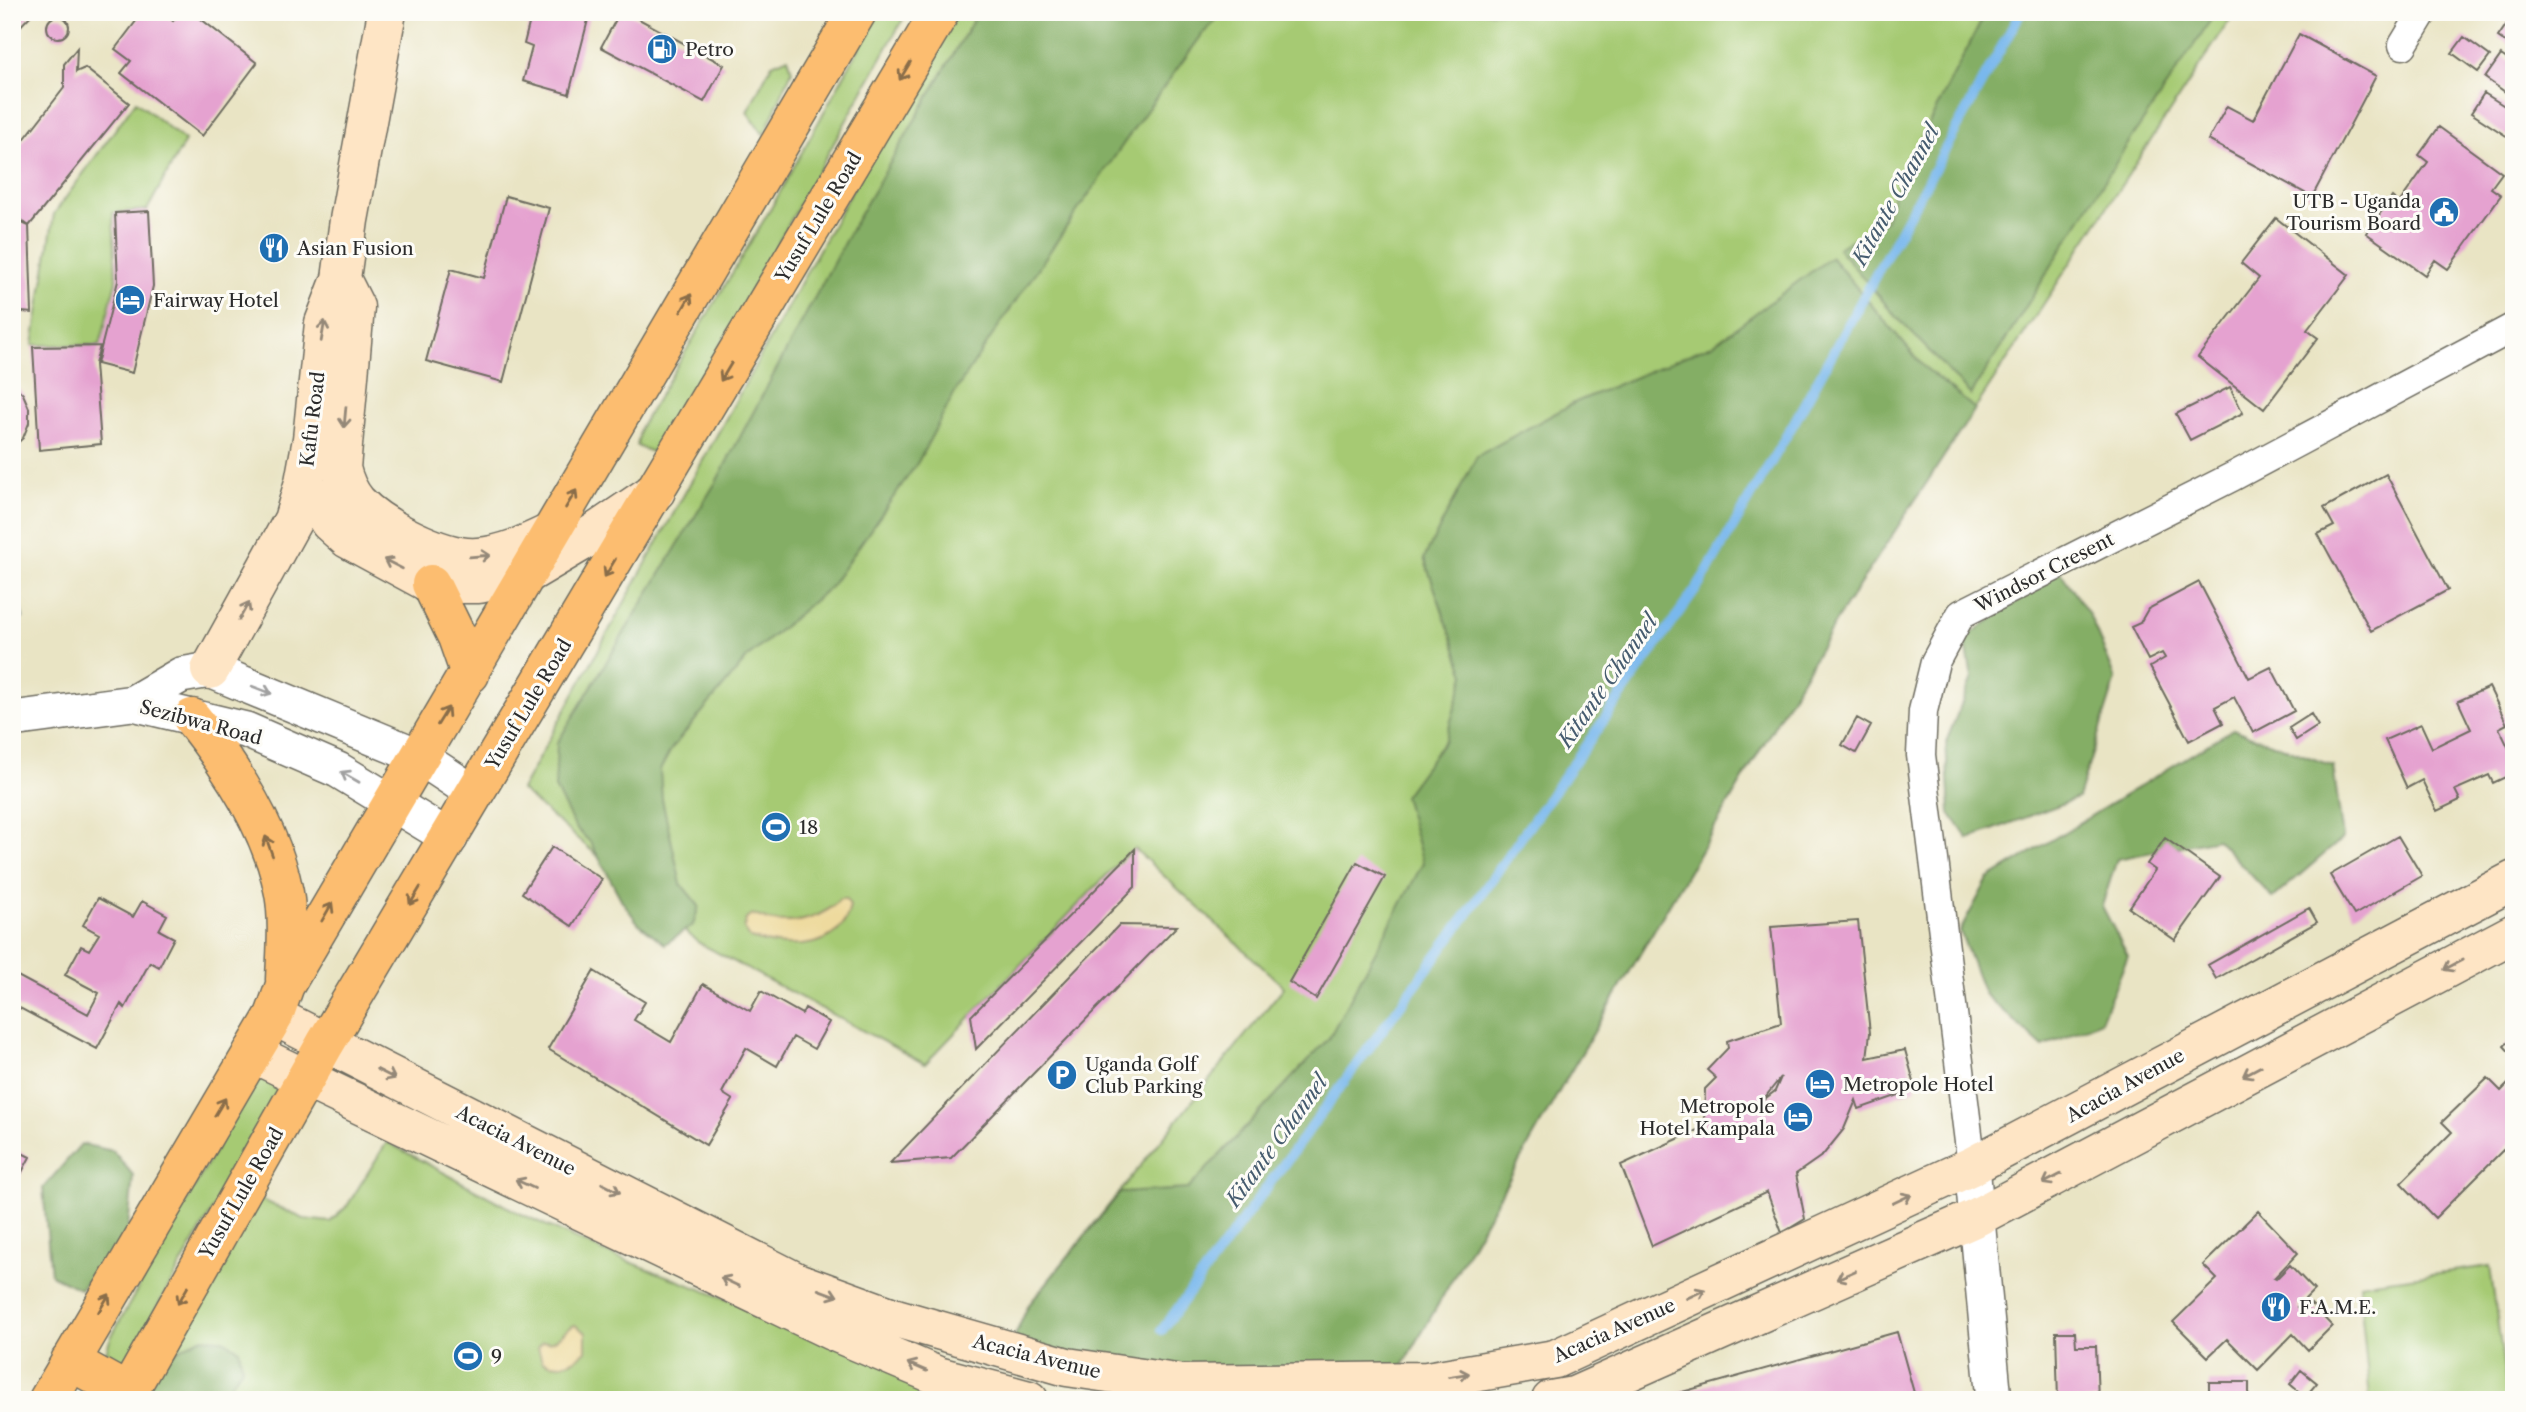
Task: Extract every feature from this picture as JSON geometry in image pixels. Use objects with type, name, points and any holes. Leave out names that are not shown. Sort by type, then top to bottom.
[{"type":"main road","name":"Kafu Road","points":[[387,12],[348,220],[341,279],[324,323],[312,439],[304,482],[329,522],[348,539],[431,584],[479,584],[528,573],[578,544],[656,491]]},
{"type":"main road","points":[[48,1400],[251,1053],[391,801],[470,674],[550,533],[858,12]]},
{"type":"main road","name":"Yusuf Lule Road","points":[[126,1396],[325,1044],[940,12]]},
{"type":"main road","name":"Kafu Road","points":[[341,279],[355,307],[341,468],[346,486],[359,503],[404,535],[451,555],[476,558],[501,553],[550,533]]},
{"type":"main road","points":[[210,670],[288,530],[304,482]]},
{"type":"main road","points":[[431,584],[457,637],[470,674]]},
{"type":"main road","points":[[192,718],[240,786],[266,836],[276,865],[284,894],[287,936],[279,1000]]},
{"type":"main road","name":"Acacia Avenue","points":[[279,1000],[325,1044],[797,1282],[896,1318],[1067,1367],[1183,1384],[1427,1381],[1555,1359],[1972,1166],[2514,880]]},
{"type":"main road","points":[[1551,1400],[1574,1396],[1977,1217],[2514,933]]},
{"type":"main road","name":"Acacia Avenue","points":[[251,1053],[831,1331],[938,1376],[1029,1400]]},
{"type":"main road","points":[[69,1362],[126,1396]]},
{"type":"street","points":[[2403,45],[2423,12]]},
{"type":"street","name":"Windsor Cresent","points":[[1972,1166],[1921,755],[1923,711],[1935,662],[1961,614],[2232,477],[2514,327]]},
{"type":"street","points":[[132,703],[180,675],[210,670],[418,756],[474,793]]},
{"type":"street","name":"Sezibwa Road","points":[[12,719],[132,703],[247,730],[338,770],[450,838]]},
{"type":"street","points":[[1972,1166],[1994,1400]]},
{"type":"green space","points":[[879,12],[907,12],[734,322],[665,436],[652,452],[637,446],[640,428],[774,203]]},
{"type":"green space","points":[[958,12],[2235,12],[1839,616],[1561,1088],[1395,1380],[1028,1306],[1284,987],[1135,849],[1123,858],[925,1064],[699,943],[521,790],[868,161]]},
{"type":"green space","points":[[978,12],[1223,12],[1202,35],[1139,121],[998,327],[955,392],[918,462],[831,586],[748,657],[672,748],[660,770],[662,799],[681,884],[699,906],[693,925],[665,944],[638,923],[622,901],[591,843],[575,827],[555,788],[557,743],[716,482],[853,226]]},
{"type":"green space","points":[[1986,12],[2216,12],[2120,156],[1971,395],[1894,314],[1838,248],[1886,220],[1895,189]]},
{"type":"green space","points":[[788,57],[792,71],[764,135],[747,112],[772,64]]},
{"type":"green space","points":[[136,101],[185,141],[147,210],[113,213],[116,281],[100,345],[33,345],[54,214]]},
{"type":"green space","points":[[1831,257],[1922,365],[1975,409],[1839,616],[1561,1088],[1395,1380],[1285,1381],[1010,1347],[1028,1306],[1120,1193],[1188,1189],[1329,1038],[1423,863],[1404,796],[1445,740],[1465,675],[1424,558],[1477,456],[1576,402],[1714,344]]},
{"type":"green space","points":[[2060,571],[2089,614],[2116,679],[2078,798],[1968,839],[1950,813],[1946,742],[1972,678],[1965,638]]},
{"type":"green space","points":[[2233,729],[2333,766],[2343,838],[2273,898],[2217,839],[2117,859],[2102,906],[2128,956],[2101,1021],[2043,1047],[1984,994],[1960,931],[1988,879]]},
{"type":"green space","points":[[256,1076],[282,1088],[128,1358],[117,1362],[106,1352],[111,1337]]},
{"type":"green space","points":[[387,1142],[515,1211],[604,1252],[989,1400],[138,1400],[258,1198],[304,1219],[330,1222],[347,1206]]},
{"type":"green space","points":[[81,1144],[113,1151],[133,1175],[127,1240],[80,1289],[51,1275],[43,1188]]},
{"type":"green space","points":[[2490,1266],[2508,1400],[2370,1400],[2359,1284]]},
{"type":"green space","points":[[200,1338],[221,1339],[239,1349],[242,1368],[220,1400],[131,1400],[152,1364]]},
{"type":"sand","points":[[840,899],[846,899],[850,906],[845,921],[836,932],[824,940],[810,944],[779,945],[750,938],[744,929],[746,919],[752,915],[773,921],[800,921],[826,911]]},
{"type":"sand","points":[[575,1325],[586,1333],[586,1351],[565,1363],[542,1361],[538,1347],[542,1342],[557,1339]]},
{"type":"water","points":[[12,581],[23,618],[12,623]]},
{"type":"building","points":[[12,12],[34,12],[12,35]]},
{"type":"building","points":[[143,12],[162,12],[173,21],[180,12],[192,12],[257,63],[202,136],[121,73],[131,61],[115,49]]},
{"type":"building","points":[[532,12],[590,12],[569,94],[523,81],[532,47],[524,44]]},
{"type":"building","points":[[620,12],[626,12],[724,65],[704,102],[601,47]]},
{"type":"building","points":[[58,16],[66,19],[69,27],[66,35],[58,38],[50,35],[47,27],[50,19]]},
{"type":"building","points":[[2511,18],[2514,20],[2514,48],[2498,37]]},
{"type":"building","points":[[2299,34],[2376,76],[2312,197],[2208,140],[2227,106],[2253,120]]},
{"type":"building","points":[[2464,37],[2490,56],[2478,72],[2452,53]]},
{"type":"building","points":[[77,48],[76,72],[85,68],[129,103],[29,226],[12,213],[12,155],[64,88],[64,64]]},
{"type":"building","points":[[2501,55],[2514,64],[2514,98],[2485,78]]},
{"type":"building","points":[[2484,93],[2514,112],[2514,141],[2471,113]]},
{"type":"building","points":[[2439,127],[2502,173],[2491,188],[2501,195],[2448,269],[2435,260],[2425,275],[2366,233],[2392,197],[2399,203],[2428,162],[2419,155]]},
{"type":"building","points":[[506,196],[549,208],[503,382],[426,361],[451,269],[484,278]]},
{"type":"building","points":[[149,211],[153,286],[132,373],[97,364],[118,281],[115,213]]},
{"type":"building","points":[[2276,218],[2349,275],[2307,330],[2318,338],[2264,409],[2198,357],[2259,278],[2241,263]]},
{"type":"building","points":[[12,219],[29,226],[32,313],[12,311]]},
{"type":"building","points":[[100,346],[95,364],[101,444],[39,450],[33,347]]},
{"type":"building","points":[[12,383],[23,394],[29,408],[29,423],[23,438],[12,448]]},
{"type":"building","points":[[2230,387],[2243,413],[2190,440],[2176,414]]},
{"type":"building","points":[[2386,474],[2448,590],[2371,631],[2318,534],[2334,526],[2324,508]]},
{"type":"building","points":[[2199,582],[2249,678],[2271,667],[2294,711],[2253,733],[2234,697],[2215,707],[2223,723],[2189,741],[2150,667],[2165,658],[2162,653],[2148,660],[2131,627],[2140,623],[2148,609]]},
{"type":"building","points":[[2489,687],[2507,724],[2499,728],[2514,759],[2514,773],[2493,783],[2489,775],[2455,790],[2460,800],[2437,811],[2422,780],[2407,788],[2385,740],[2421,724],[2432,748],[2471,729],[2458,701]]},
{"type":"building","points":[[2311,714],[2318,726],[2296,740],[2289,728]]},
{"type":"building","points":[[1857,718],[1871,726],[1856,753],[1842,745]]},
{"type":"building","points":[[2398,836],[2422,876],[2354,915],[2330,875]]},
{"type":"building","points":[[2165,838],[2220,877],[2175,940],[2129,908],[2155,870],[2147,864]]},
{"type":"building","points":[[552,847],[602,879],[572,926],[522,893]]},
{"type":"building","points":[[1135,849],[1135,887],[976,1049],[971,1016]]},
{"type":"building","points":[[1357,862],[1385,877],[1316,999],[1289,982]]},
{"type":"building","points":[[98,898],[133,917],[142,901],[167,915],[159,930],[174,938],[159,967],[150,962],[125,1008],[121,1004],[97,1049],[12,1004],[12,973],[88,1014],[99,993],[65,975],[81,946],[89,950],[99,934],[83,925]]},
{"type":"building","points":[[2309,908],[2317,922],[2216,979],[2208,965]]},
{"type":"building","name":"Metropole Hotel","points":[[1858,921],[1870,1033],[1867,1058],[1905,1050],[1916,1089],[1859,1109],[1856,1100],[1844,1129],[1823,1155],[1796,1174],[1805,1219],[1782,1233],[1767,1192],[1652,1246],[1621,1165],[1704,1127],[1705,1089],[1716,1078],[1707,1070],[1728,1048],[1727,1041],[1781,1023],[1771,927]],"holes":[[[1781,1077],[1775,1091],[1762,1101]]]},
{"type":"building","points":[[1119,925],[1177,926],[951,1158],[890,1163]]},
{"type":"building","points":[[594,971],[645,1002],[634,1020],[671,1042],[703,984],[750,1011],[761,991],[802,1014],[805,1008],[829,1022],[814,1049],[793,1037],[777,1066],[746,1048],[722,1093],[733,1100],[706,1145],[548,1049]]},
{"type":"building","points":[[2514,1037],[2514,1057],[2504,1046]]},
{"type":"building","points":[[2488,1078],[2501,1091],[2514,1078],[2514,1139],[2435,1218],[2401,1183],[2452,1132],[2442,1122]]},
{"type":"building","points":[[12,1148],[30,1157],[12,1191]]},
{"type":"building","points":[[2258,1211],[2298,1253],[2274,1278],[2290,1265],[2314,1290],[2297,1307],[2302,1312],[2311,1304],[2332,1326],[2308,1350],[2293,1334],[2258,1370],[2227,1339],[2208,1357],[2173,1322],[2217,1279],[2203,1265]]},
{"type":"building","points":[[1897,1332],[1916,1400],[1657,1400],[1657,1399]]},
{"type":"building","points":[[2056,1332],[2075,1332],[2076,1346],[2096,1346],[2098,1400],[2058,1400]]},
{"type":"building","points":[[2301,1370],[2317,1383],[2305,1397],[2290,1384]]},
{"type":"building","points":[[2209,1382],[2249,1382],[2249,1400],[2209,1400]]},
{"type":"waterway","name":"Kitante Channel","points":[[1162,1330],[1468,913],[1701,582],[1795,421],[2021,12]]},
{"type":"place","name":"Petro","points":[[662,49]]},
{"type":"place","name":"UTB - Uganda Tourism Board","points":[[2444,212]]},
{"type":"place","name":"Asian Fusion","points":[[274,248]]},
{"type":"place","name":"Fairway Hotel","points":[[130,300]]},
{"type":"place","name":"18","points":[[776,827]]},
{"type":"place","name":"Uganda Golf Club Parking","points":[[1062,1075]]},
{"type":"place","name":"Metropole Hotel","points":[[1820,1084]]},
{"type":"place","name":"Metropole Hotel Kampala","points":[[1798,1117]]},
{"type":"place","name":"F.A.M.E.","points":[[2276,1307]]},
{"type":"place","name":"9","points":[[468,1356]]}]
